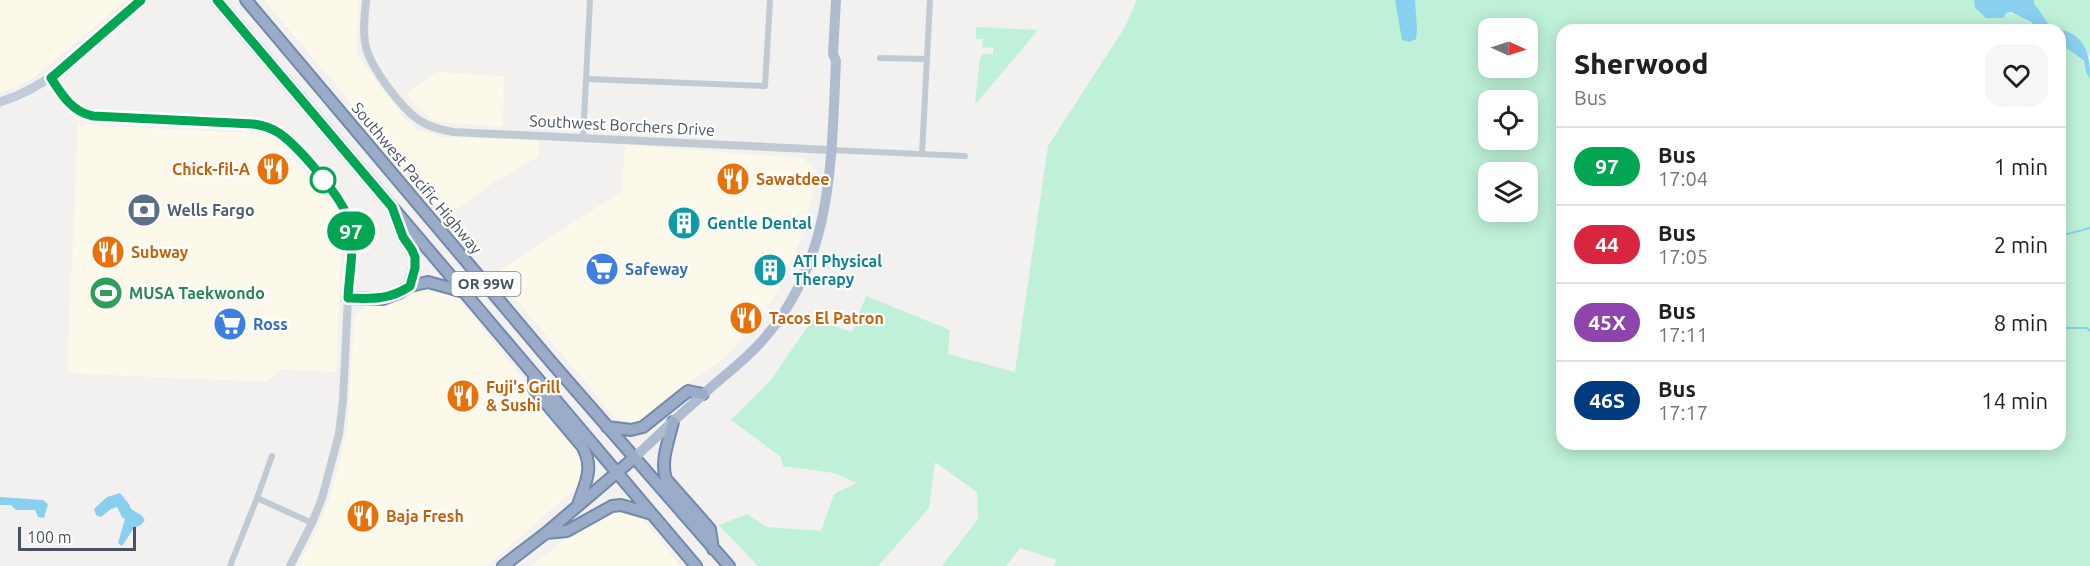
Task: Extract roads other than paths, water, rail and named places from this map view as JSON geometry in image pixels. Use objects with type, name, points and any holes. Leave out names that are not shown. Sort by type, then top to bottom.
[{"type":"highway","name":"OR 99W","points":[[217,0],[696,566]]},
{"type":"highway","name":"Southwest Pacific Highway","points":[[246,0],[607,427],[729,566]]},
{"type":"highway","points":[[392,207],[403,237],[415,257],[415,268],[410,286]]},
{"type":"highway","points":[[348,298],[383,299],[410,286],[432,282],[464,292]]},
{"type":"highway","points":[[534,375],[534,388],[582,446],[588,457],[589,467],[578,506]]},
{"type":"highway","points":[[607,427],[631,430],[643,427],[688,391],[703,394]]},
{"type":"highway","points":[[673,422],[664,473],[674,491],[710,529],[713,549]]},
{"type":"highway","points":[[503,566],[546,533],[634,458]]},
{"type":"highway","points":[[546,533],[567,531],[612,506],[621,505],[652,514]]},
{"type":"main road","points":[[0,102],[51,78],[141,0]]},
{"type":"main road","points":[[836,0],[833,54],[836,61]]},
{"type":"main road","points":[[634,458],[753,351],[774,327],[794,296],[810,262],[821,230],[825,209],[843,0]]},
{"type":"street","name":"Southwest Borchers Drive","points":[[366,0],[365,41],[369,57],[383,80],[404,105],[420,121],[433,128],[453,132],[583,139],[965,156]]},
{"type":"street","points":[[583,139],[590,0]]},
{"type":"street","points":[[587,79],[765,86],[770,0]]},
{"type":"street","points":[[922,154],[930,0]]},
{"type":"street","points":[[880,58],[926,59]]},
{"type":"street","points":[[51,78],[69,103],[87,115],[253,124],[270,128],[297,149],[339,200],[346,212],[351,237],[343,400],[339,434],[330,472],[312,523],[290,566]]},
{"type":"street","points":[[230,566],[272,456]]},
{"type":"street","points":[[257,498],[312,523]]},
{"type":"water","points":[[1395,0],[1415,0],[1416,39],[1410,42],[1402,40]]},
{"type":"water","points":[[1974,0],[2034,0],[2034,4],[2050,24],[2032,24],[2011,12],[2006,13],[2004,18],[1986,18],[1975,8]]},
{"type":"water","points":[[2066,31],[2079,39],[2086,51],[2090,79],[2084,61],[2066,48]]},
{"type":"water","points":[[120,493],[131,509],[145,520],[134,528],[122,546],[118,543],[125,519],[117,507],[101,517],[96,515],[94,509],[107,497]]},
{"type":"water","points":[[0,497],[43,500],[48,504],[44,518],[38,517],[35,510],[16,510],[11,505],[0,505]]},
{"type":"waterway","points":[[2066,234],[2090,228]]},
{"type":"waterway","points":[[2066,328],[2087,328],[2090,331]]},
{"type":"place","name":"Chick-fil-A","points":[[273,169]]},
{"type":"place","name":"Sawatdee","points":[[733,179]]},
{"type":"place","name":"Wells Fargo","points":[[144,210]]},
{"type":"place","name":"Gentle Dental","points":[[684,223]]},
{"type":"place","name":"Subway","points":[[108,252]]},
{"type":"place","name":"Safeway","points":[[602,269]]},
{"type":"place","name":"ATI Physical Therapy","points":[[770,270]]},
{"type":"place","name":"MUSA Taekwondo","points":[[106,293]]},
{"type":"place","name":"Tacos El Patron","points":[[746,318]]},
{"type":"place","name":"Ross","points":[[230,324]]},
{"type":"place","name":"Fuji's Grill & Sushi","points":[[463,396]]},
{"type":"place","name":"Baja Fresh","points":[[363,516]]}]
